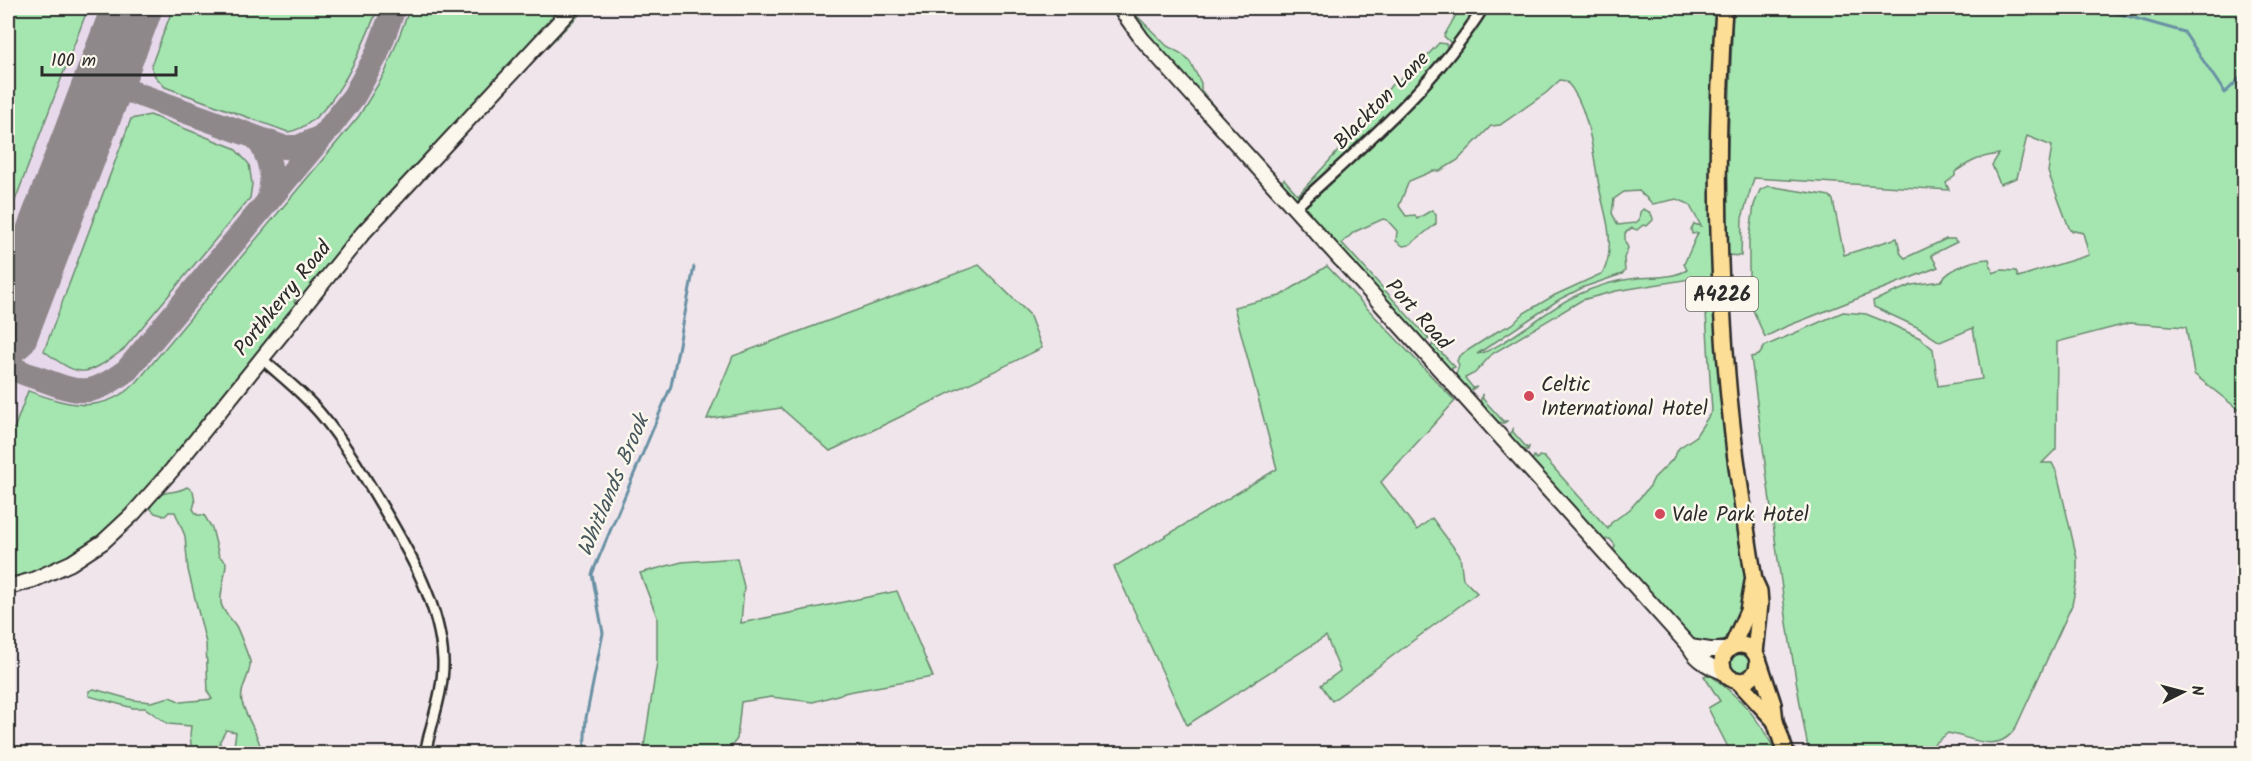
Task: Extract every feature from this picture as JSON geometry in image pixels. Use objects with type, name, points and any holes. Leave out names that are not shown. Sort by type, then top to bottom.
[{"type":"main road","name":"A4226","points":[[1724,8],[1718,148],[1723,319],[1734,444],[1754,580],[1760,591],[1757,669],[1751,678],[1731,677]]},
{"type":"main road","name":"A4226","points":[[1754,580],[1750,591],[1748,611],[1722,658],[1731,677],[1775,721]]},
{"type":"main road","points":[[1729,648],[1748,646],[1756,655]]},
{"type":"main road","name":"A4226","points":[[1756,655],[1773,704],[1775,721],[1786,753]]},
{"type":"street","name":"Porthkerry Road","points":[[8,587],[33,580],[70,563],[103,542],[120,526],[162,482],[363,233],[572,8]]},
{"type":"street","name":"Port Road","points":[[1120,8],[1142,39],[1693,653],[1714,669],[1731,677]]},
{"type":"street","name":"Blackton Lane","points":[[1295,208],[1417,93],[1483,8]]},
{"type":"street","points":[[261,358],[305,398],[329,425],[353,458],[418,570],[435,616],[443,660],[440,693],[425,753]]},
{"type":"street","points":[[1690,647],[1710,650],[1729,648]]},
{"type":"shaded area","points":[[8,8],[552,8],[8,577]]},
{"type":"green space","points":[[8,8],[88,8],[8,219]]},
{"type":"green space","points":[[173,8],[378,8],[355,62],[332,99],[319,115],[304,126],[288,132],[165,87],[155,76],[151,66]]},
{"type":"green space","points":[[410,8],[566,8],[301,300],[299,295],[294,302],[298,304],[158,479],[118,522],[88,546],[45,570],[8,582],[8,427],[14,429],[28,391],[84,405],[110,400],[136,383],[359,116],[385,73]]},
{"type":"green space","points":[[578,8],[586,8],[546,48],[546,46]]},
{"type":"green space","points":[[1126,8],[1129,8],[1167,46],[1182,54],[1190,62],[1201,83],[1201,90],[1220,114],[1221,120],[1139,29]]},
{"type":"green space","points":[[1460,8],[1480,8],[1453,45],[1444,36]]},
{"type":"green space","points":[[1484,8],[1718,8],[1713,182],[1749,577],[1748,595],[1732,638],[1706,644],[1690,638],[1613,553],[1615,545],[1610,539],[1602,540],[1532,461],[1534,456],[1537,459],[1539,456],[1544,457],[1608,529],[1611,523],[1630,509],[1654,478],[1672,460],[1679,448],[1695,437],[1712,411],[1702,277],[1616,291],[1582,300],[1492,354],[1475,373],[1465,378],[1473,388],[1477,387],[1471,390],[1464,388],[1455,377],[1459,356],[1513,324],[1524,313],[1555,295],[1603,273],[1605,268],[1609,253],[1609,235],[1589,133],[1580,104],[1566,81],[1560,80],[1546,93],[1500,125],[1491,126],[1458,160],[1440,171],[1433,171],[1409,181],[1399,206],[1406,216],[1415,215],[1417,219],[1432,210],[1436,215],[1436,224],[1409,245],[1403,246],[1396,241],[1397,231],[1387,220],[1383,219],[1354,232],[1342,243],[1429,339],[1422,341],[1304,209],[1305,205],[1423,90]],"holes":[[[1639,191],[1653,204],[1677,199],[1689,204],[1701,226],[1694,224],[1691,229],[1692,234],[1698,233],[1684,264],[1687,270],[1669,276],[1622,280],[1590,290],[1564,302],[1498,346],[1477,354],[1560,299],[1584,287],[1622,274],[1625,271],[1624,258],[1628,248],[1625,233],[1632,228],[1637,230],[1643,225],[1647,226],[1653,218],[1643,209],[1639,220],[1635,223],[1618,225],[1612,213],[1614,199],[1624,192]]]},
{"type":"green space","points":[[1733,8],[2244,8],[2244,414],[2194,374],[2186,327],[2130,323],[2057,342],[2056,449],[2042,463],[2052,463],[2057,473],[2077,558],[2077,580],[2072,605],[2016,727],[2009,736],[1994,743],[1976,741],[1948,733],[1923,753],[1809,753],[1784,605],[1751,357],[1759,355],[1765,346],[1843,312],[1866,314],[1920,338],[1933,349],[1938,386],[1982,379],[1973,328],[1940,342],[1917,327],[1874,307],[1873,301],[1912,285],[1941,281],[1956,269],[1976,261],[1989,259],[1993,273],[2001,270],[2016,271],[2018,277],[2089,255],[2083,233],[2070,230],[2048,172],[2052,146],[2027,136],[2017,178],[2000,184],[1992,165],[1999,154],[1976,160],[1955,172],[1955,176],[1946,183],[1949,190],[1754,178],[1742,218],[1741,256],[1728,255],[1727,174]]},
{"type":"green space","points":[[1439,43],[1446,44],[1448,50],[1416,90],[1300,199],[1294,198],[1279,183],[1284,179],[1298,195],[1351,137],[1393,83],[1411,73]]},
{"type":"green space","points":[[150,115],[234,148],[249,164],[252,184],[250,198],[123,350],[91,370],[75,370],[44,351],[131,119]]},
{"type":"green space","points":[[1768,186],[1830,196],[1833,200],[1844,255],[1897,238],[1901,254],[1905,258],[1946,239],[1954,239],[1957,242],[1931,255],[1938,267],[1765,337],[1749,301],[1749,241],[1754,205],[1760,190]]},
{"type":"green space","points":[[979,265],[1029,314],[1042,348],[830,451],[781,408],[707,419],[733,356]]},
{"type":"green space","points":[[1327,266],[1455,401],[1381,482],[1417,530],[1432,518],[1460,556],[1463,579],[1477,593],[1332,701],[1321,685],[1340,671],[1326,636],[1187,725],[1114,567],[1277,469],[1234,307],[1280,296]]},
{"type":"green space","points":[[1433,344],[1455,367],[1448,370],[1432,352]]},
{"type":"green space","points":[[1482,394],[1483,399],[1503,421],[1507,421],[1495,422],[1480,405]]},
{"type":"green space","points":[[1513,429],[1527,448],[1529,447],[1528,450],[1521,450],[1512,441],[1510,435]]},
{"type":"green space","points":[[187,487],[193,491],[195,502],[193,509],[197,515],[204,515],[212,528],[219,556],[226,562],[221,603],[225,613],[237,629],[250,661],[242,691],[242,702],[262,753],[233,753],[236,732],[226,730],[220,741],[220,753],[192,753],[191,726],[168,724],[145,708],[133,708],[89,696],[89,691],[94,689],[133,700],[151,702],[170,697],[181,702],[212,699],[208,692],[206,643],[188,570],[185,536],[175,512],[169,512],[165,516],[155,513],[150,508],[158,496]]},
{"type":"green space","points":[[737,558],[744,587],[741,623],[897,591],[933,677],[848,692],[813,702],[771,697],[741,702],[737,739],[726,753],[643,753],[657,662],[657,617],[640,573],[682,562]]},
{"type":"green space","points":[[1741,653],[1749,658],[1748,669],[1744,673],[1734,672],[1729,663],[1734,654]]},
{"type":"green space","points":[[1709,674],[1748,709],[1763,729],[1776,753],[1731,753],[1708,708],[1720,701],[1704,676]]},
{"type":"waterway","points":[[2099,8],[2184,32],[2225,93],[2244,74]]},
{"type":"waterway","name":"Whitlands Brook","points":[[584,754],[586,718],[603,633],[592,574],[671,386],[694,267]]},
{"type":"taxiway","points":[[8,363],[23,373],[76,390],[95,389],[127,370],[354,96],[376,56],[394,8]]},
{"type":"taxiway","points":[[114,54],[116,75],[120,84],[129,91],[283,147],[298,147],[321,137]]},
{"type":"taxiway","points":[[257,138],[266,153],[270,169],[271,185],[268,201]]},
{"type":"runway","points":[[8,333],[132,8]]},
{"type":"place","name":"Celtic International Hotel","points":[[1529,396]]},
{"type":"place","name":"Vale Park Hotel","points":[[1660,514]]}]
